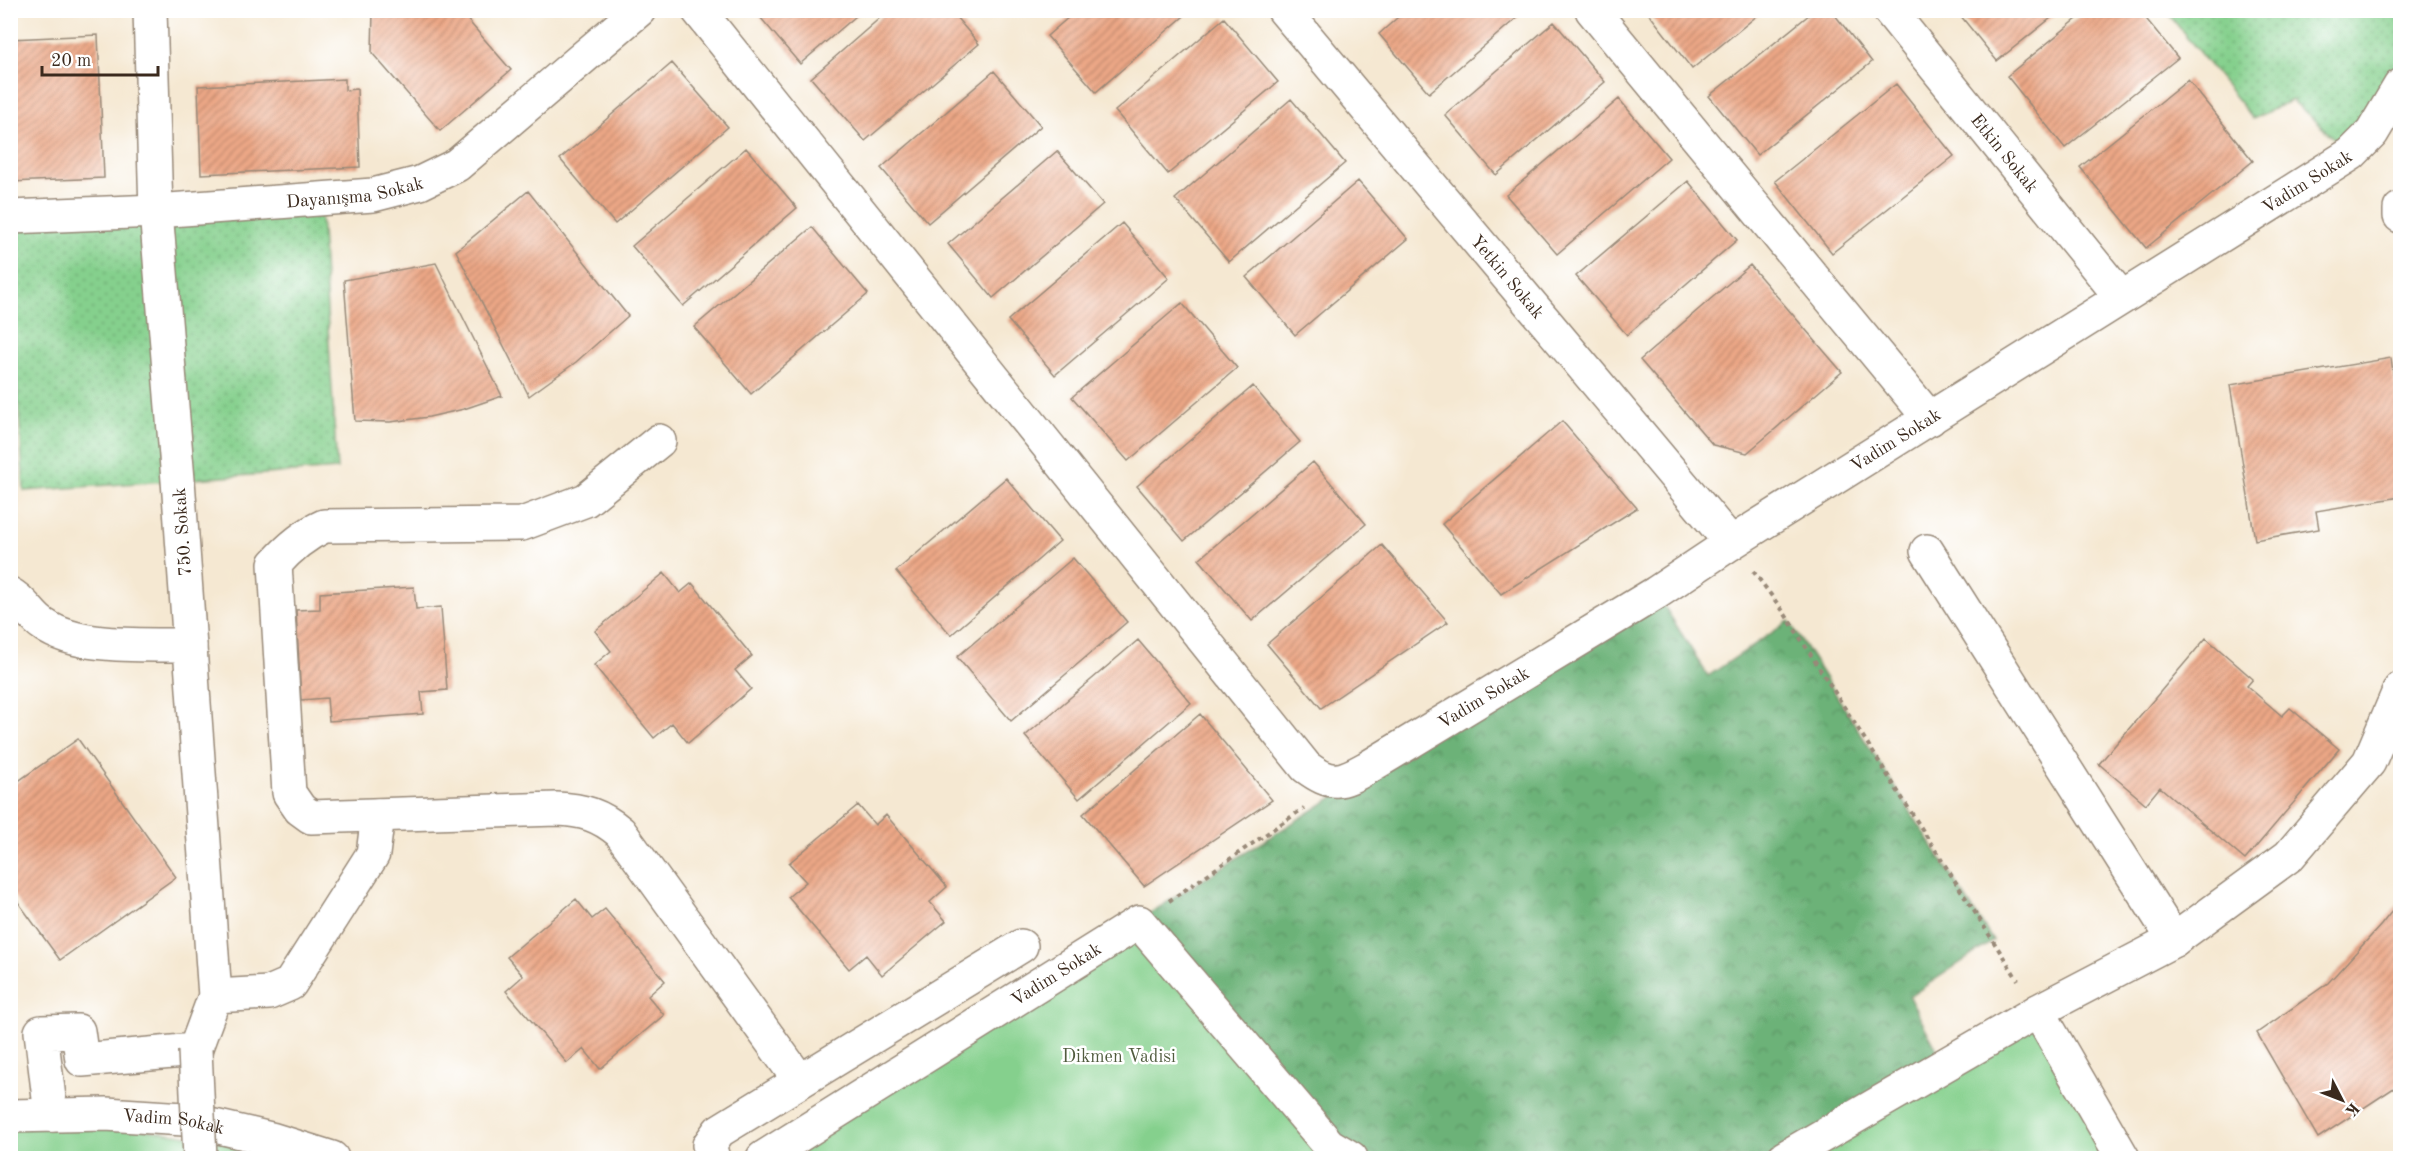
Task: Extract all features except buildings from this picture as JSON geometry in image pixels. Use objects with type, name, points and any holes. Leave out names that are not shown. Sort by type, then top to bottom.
[{"type":"street","name":"750. Sokak","points":[[150,10],[156,211],[215,996],[195,1050]]},
{"type":"street","name":"Dayanışma Sokak","points":[[10,218],[156,211],[373,195],[420,183],[457,165],[639,10]]},
{"type":"street","points":[[698,10],[1306,767],[1324,780],[1356,774]]},
{"type":"street","name":"Yetkin Sokak","points":[[1284,10],[1731,543]]},
{"type":"street","points":[[1592,10],[1930,419]]},
{"type":"street","name":"Etkin Sokak","points":[[1889,10],[2121,297]]},
{"type":"street","name":"Vadim Sokak","points":[[1356,774],[1656,593],[1731,543],[2351,154],[2372,133],[2400,86]]},
{"type":"street","points":[[2400,209],[2400,216]]},
{"type":"street","points":[[658,441],[586,500],[522,524],[324,526],[306,534],[291,546],[275,564],[289,793],[300,809],[311,818],[575,809],[592,813],[607,821],[620,832],[800,1081]]},
{"type":"street","points":[[1927,551],[2174,940]]},
{"type":"street","points":[[10,594],[44,626],[84,641],[190,645]]},
{"type":"street","points":[[1784,1158],[2038,1011],[2174,940],[2289,856],[2369,762],[2400,689]]},
{"type":"street","points":[[215,996],[269,993],[290,984],[373,854],[378,815]]},
{"type":"street","points":[[1138,922],[1329,1145],[1351,1158]]},
{"type":"street","name":"Vadim Sokak","points":[[763,1158],[1138,922]]},
{"type":"street","points":[[713,1158],[709,1145],[719,1131],[1021,946]]},
{"type":"street","points":[[2038,1011],[2123,1158]]},
{"type":"street","points":[[51,1114],[41,1032],[78,1030],[82,1060],[195,1050],[200,1158]]},
{"type":"street","name":"Vadim Sokak","points":[[10,1116],[106,1114],[184,1119],[271,1139],[332,1158]]},
{"type":"path","points":[[1731,543],[1783,611],[2038,1011]]},
{"type":"path","points":[[1138,922],[1356,774]]},
{"type":"green space","points":[[2166,11],[2400,11],[2400,86],[2351,154],[2292,100],[2253,119]]},
{"type":"green space","points":[[320,199],[337,469],[24,491],[11,286],[10,218]]},
{"type":"green space","points":[[1656,593],[1708,676],[1789,621],[1993,941],[1909,997],[1945,1065],[2123,1158],[763,1158]]},
{"type":"green space","name":"Dikmen Vadisi","points":[[1139,922],[1351,1158],[763,1158]]},
{"type":"green space","points":[[2038,1011],[2123,1158],[1784,1158]]},
{"type":"green space","points":[[51,1115],[332,1158],[11,1158],[10,1116]]}]
